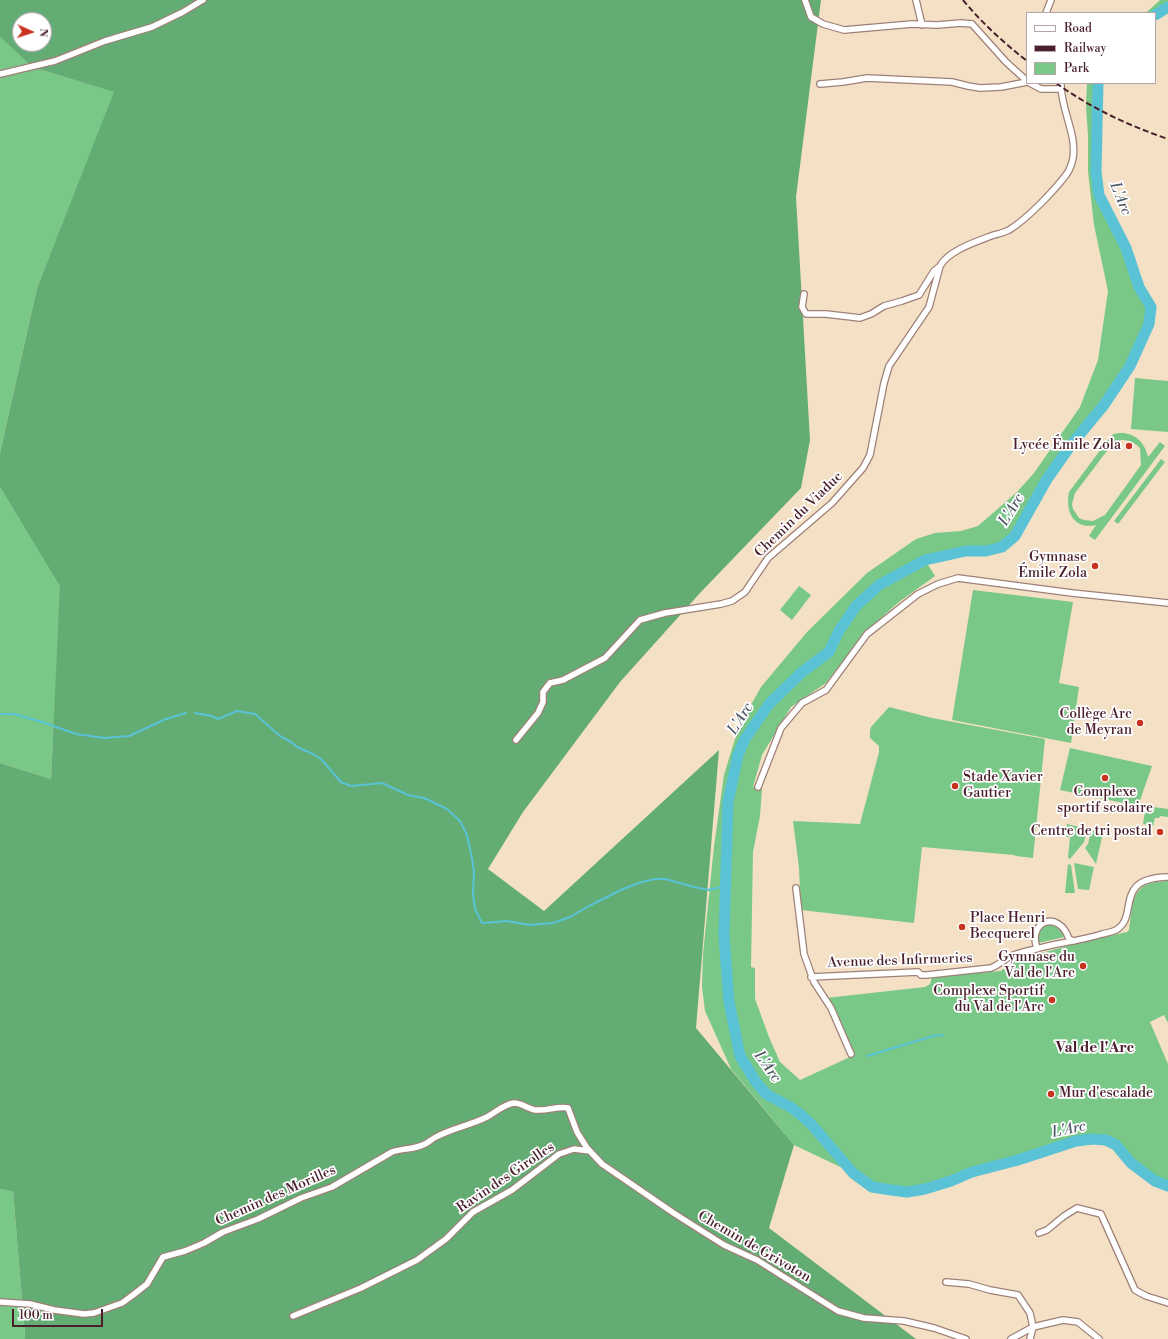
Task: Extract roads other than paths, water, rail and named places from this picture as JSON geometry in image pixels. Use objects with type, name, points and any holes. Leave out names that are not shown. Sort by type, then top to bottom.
[{"type":"street","points":[[0,74],[55,61],[105,42],[152,27],[184,12],[204,0]]},
{"type":"street","points":[[804,0],[811,17],[823,24],[844,30],[888,26],[972,24],[1006,62],[1026,81]]},
{"type":"street","points":[[916,0],[922,25]]},
{"type":"street","points":[[1046,12],[1051,0]]},
{"type":"street","points":[[820,84],[867,78],[952,82],[980,88],[1001,87],[1026,82]]},
{"type":"street","points":[[804,294],[802,307],[806,314],[826,314],[860,318],[871,314],[884,306],[919,295],[934,271],[940,266],[942,261],[947,256],[978,241],[1008,230],[1031,213],[1067,174],[1073,159],[1072,139],[1061,86],[1041,89],[1032,84]]},
{"type":"street","name":"Chemin du Viaduc","points":[[516,740],[538,713],[543,702],[543,692],[550,683],[563,680],[605,658],[640,620],[665,613],[732,601],[744,592],[768,558],[832,504],[863,468],[870,455],[884,383],[889,366],[929,308],[940,266]]},
{"type":"street","points":[[758,787],[781,728],[802,703],[826,690],[867,634],[918,594],[938,584],[958,578],[1072,593],[1168,603]]},
{"type":"street","name":"Avenue des Infirmeries","points":[[811,977],[918,972],[921,975],[984,969],[998,966],[1010,957],[1037,948],[1074,941],[1117,930],[1124,920],[1130,896],[1140,882],[1158,877],[1168,877]]},
{"type":"street","name":"Avenue des Infirmeries","points":[[796,888],[804,954],[811,977],[831,1008],[851,1054]]},
{"type":"street","points":[[1037,948],[1035,938],[1037,929],[1041,924],[1049,922],[1060,924],[1068,934],[1069,939],[1074,941]]},
{"type":"street","name":"Chemin des Morilles","points":[[0,1302],[30,1304],[54,1310],[84,1314],[108,1309],[122,1303],[147,1284],[163,1258],[192,1248],[223,1232],[258,1219],[301,1198],[332,1187],[392,1152],[402,1149],[410,1150],[421,1146],[438,1136],[487,1117],[512,1103],[522,1104],[536,1110],[551,1110],[564,1107],[568,1108],[570,1112]]},
{"type":"street","name":"Chemin de Grivoton","points":[[570,1112],[577,1132],[590,1151],[602,1164],[675,1214],[724,1245],[757,1260],[838,1311],[864,1318],[904,1321],[934,1328],[966,1339]]},
{"type":"street","name":"Ravin des Girolles","points":[[293,1316],[361,1288],[417,1260],[446,1239],[473,1212],[512,1190],[558,1154],[574,1149],[590,1151]]},
{"type":"street","points":[[1039,1233],[1047,1230],[1064,1216],[1077,1208],[1101,1214],[1135,1290],[1146,1296],[1168,1303]]},
{"type":"street","points":[[946,1282],[970,1284],[1018,1296],[1030,1313],[1034,1327],[1030,1339]]},
{"type":"street","points":[[1011,1339],[1034,1327],[1063,1320],[1078,1322],[1099,1339]]},
{"type":"waterway","name":"L'Arc","points":[[1156,14],[1168,7]]},
{"type":"waterway","name":"L'Arc","points":[[1098,84],[1096,172],[1099,195],[1126,248],[1139,287],[1151,307],[1149,324],[1130,366],[1104,405],[1071,445],[1047,479],[1015,536],[1002,547],[986,551],[966,551],[925,560],[879,585],[856,606],[839,631],[829,652],[802,672],[769,704],[745,739],[738,755],[728,802],[724,936],[729,1002],[740,1056],[756,1082],[766,1094],[792,1108],[801,1115],[811,1124],[853,1173],[872,1187],[907,1192],[925,1189],[951,1181],[972,1172],[1018,1160],[1076,1141],[1093,1139],[1106,1140],[1116,1145],[1131,1163],[1155,1181],[1168,1186]]},
{"type":"waterway","points":[[195,713],[212,716],[218,719],[237,711],[255,714],[280,736],[297,747],[321,759],[341,782],[351,786],[382,783],[408,795],[424,798],[447,809],[460,821],[467,835],[474,872],[473,894],[475,909],[482,923],[507,921],[530,925],[553,923],[570,917],[623,889],[655,879],[665,879],[709,890],[725,886]]},
{"type":"waterway","points":[[0,714],[14,714],[76,734],[105,738],[129,736],[166,719],[186,713]]},
{"type":"waterway","points":[[867,1056],[933,1036],[943,1035]]},
{"type":"railway","points":[[963,0],[978,17],[1026,60]]},
{"type":"railway","points":[[1057,84],[1082,100],[1110,115],[1138,128],[1168,139]]},
{"type":"place","name":"Lycée Émile Zola","points":[[1129,446]]},
{"type":"place","name":"Gymnase Émile Zola","points":[[1095,566]]},
{"type":"place","name":"Collège Arc de Meyran","points":[[1140,723]]},
{"type":"place","name":"Complexe sportif scolaire","points":[[1105,778]]},
{"type":"place","name":"Stade Xavier Gautier","points":[[955,786]]},
{"type":"place","name":"Centre de tri postal","points":[[1160,832]]},
{"type":"place","name":"Place Henri Becquerel","points":[[962,927]]},
{"type":"place","name":"Gymnase du Val de l'Arc","points":[[1083,966]]},
{"type":"place","name":"Complexe Sportif du Val de l'Arc","points":[[1052,1000]]},
{"type":"place","name":"Mur d'escalade","points":[[1051,1094]]},
{"type":"district","name":"Val de l'Arc","points":[[1095,1048]]}]
